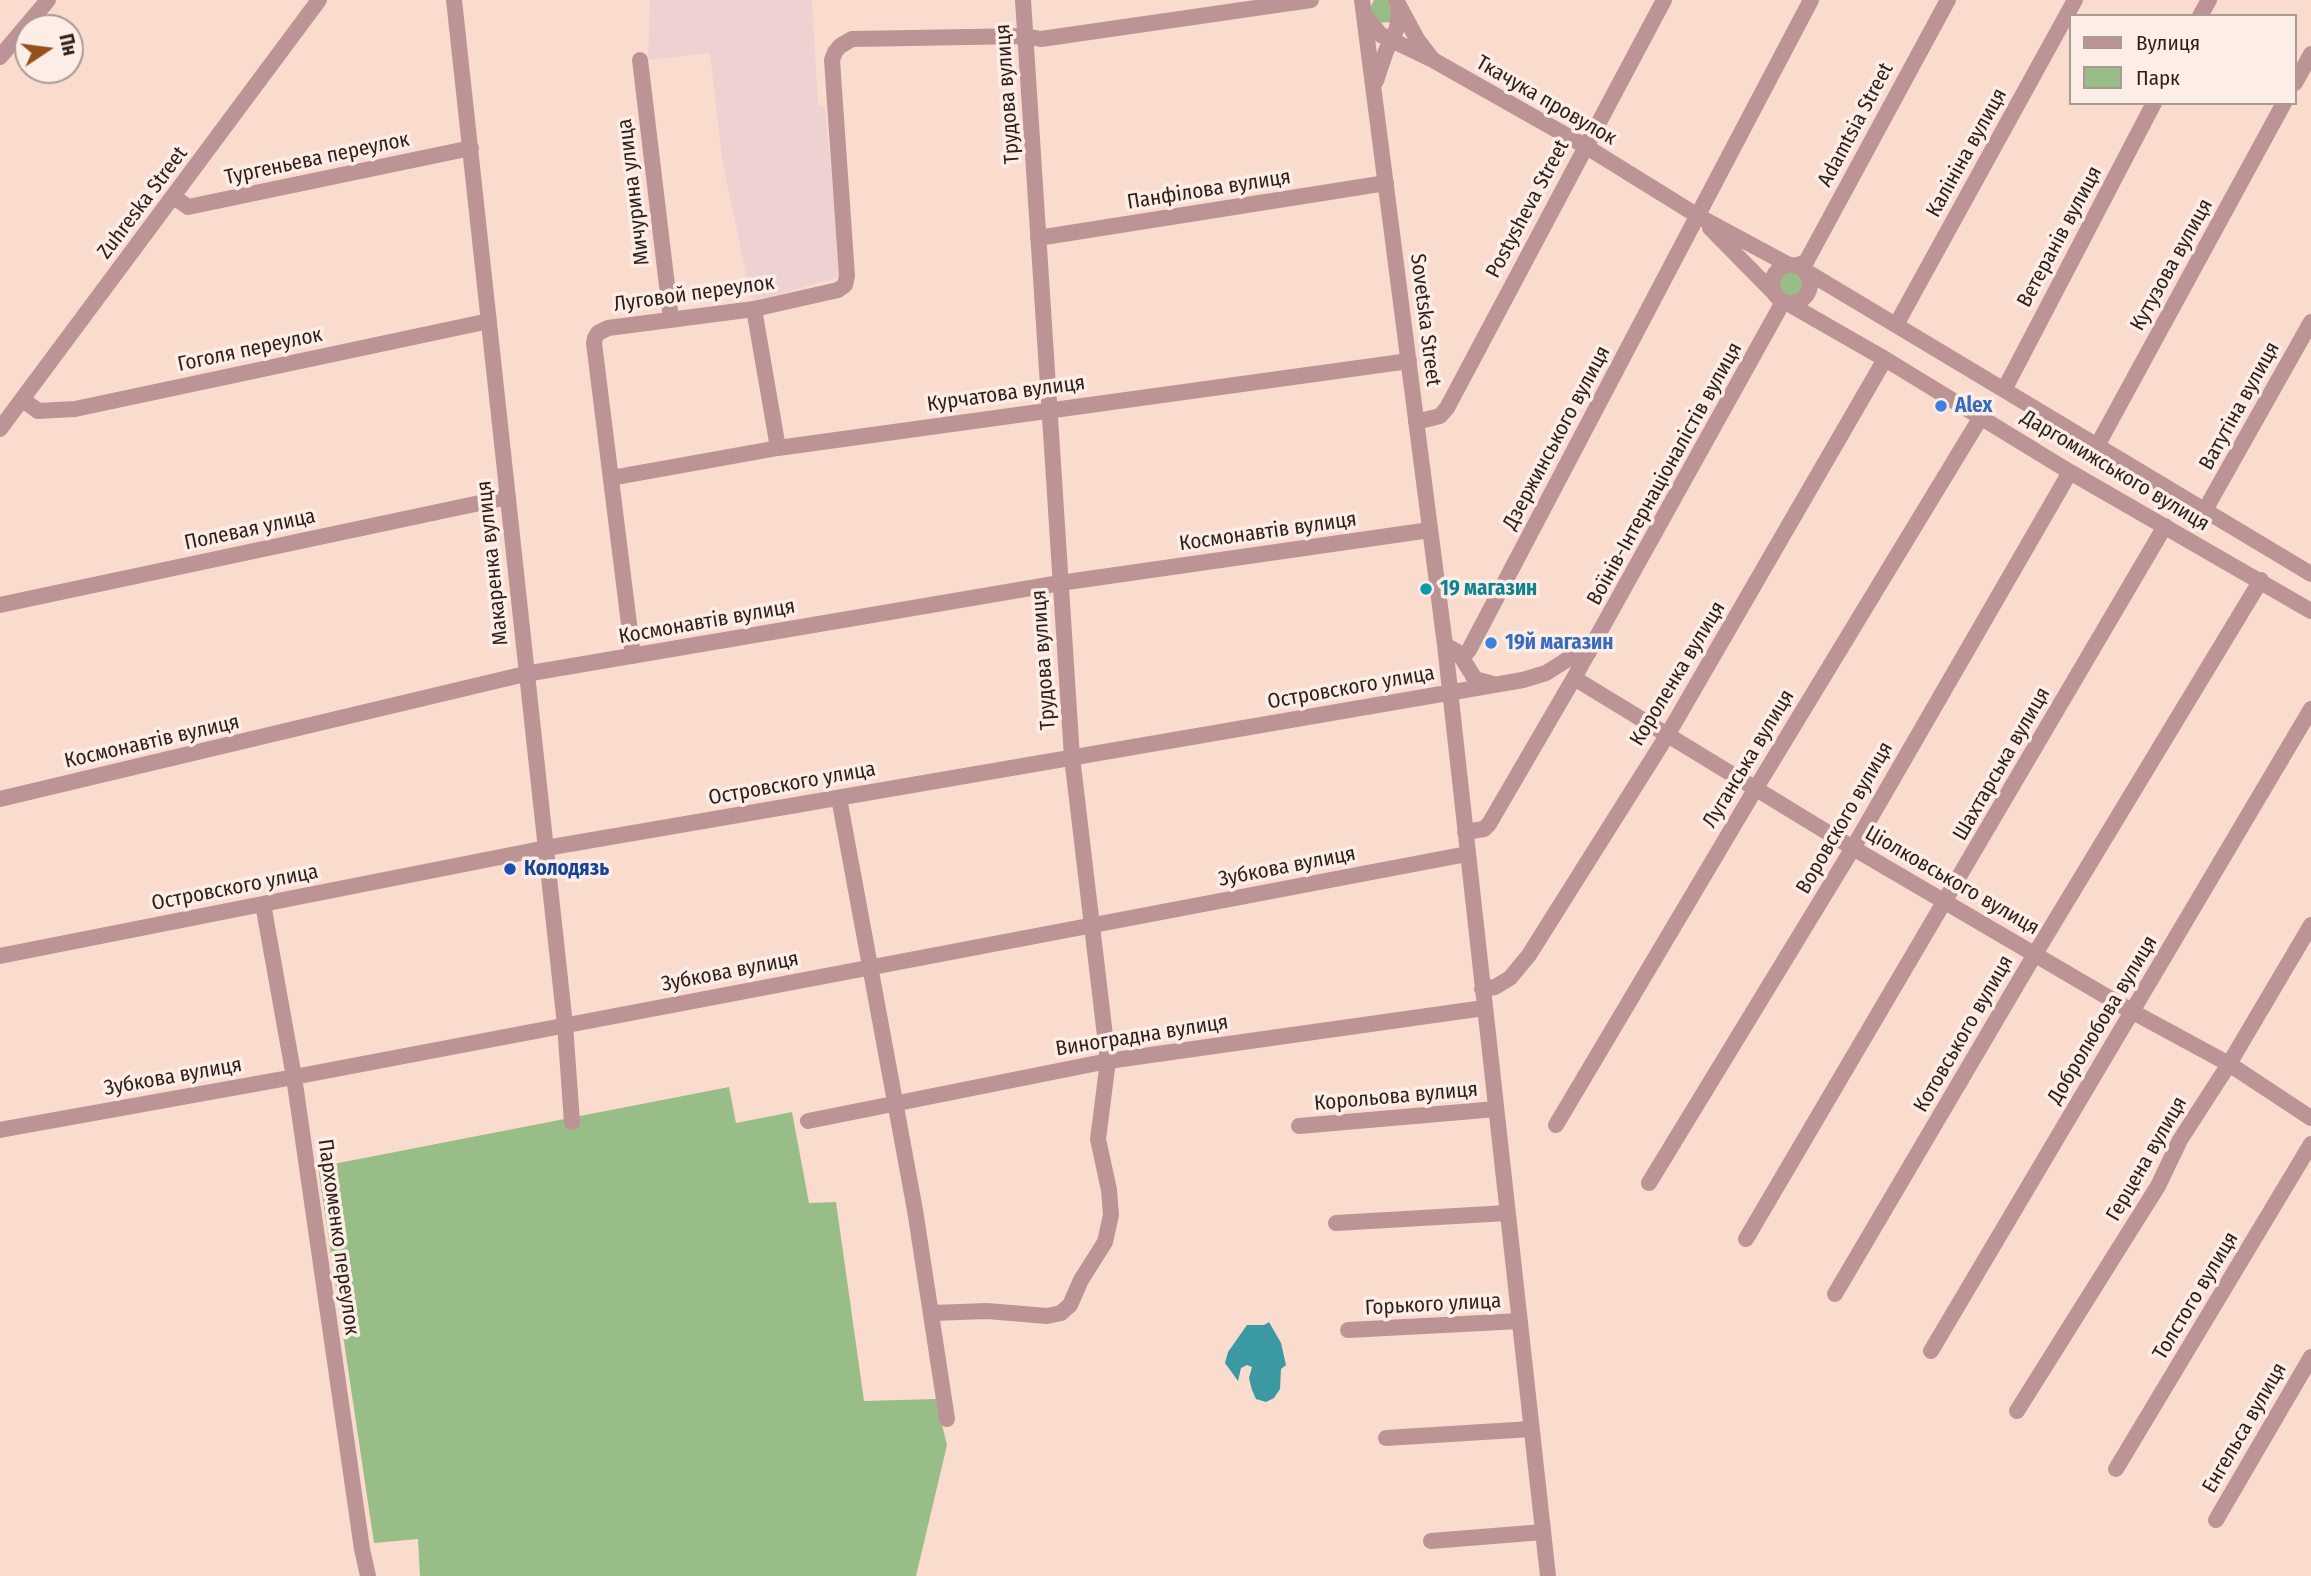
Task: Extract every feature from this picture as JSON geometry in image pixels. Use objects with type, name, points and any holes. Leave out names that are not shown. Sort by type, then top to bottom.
[{"type":"street","points":[[0,57],[48,0]]},
{"type":"street","name":"Zuhreska Street","points":[[0,429],[319,0]]},
{"type":"street","name":"Макаренка вулиця","points":[[454,0],[565,1025],[572,1122]]},
{"type":"street","name":"Трудова вулиця","points":[[932,1313],[987,1311],[1046,1316],[1061,1313],[1070,1305],[1081,1280],[1104,1242],[1111,1215],[1109,1190],[1098,1139],[1108,1061],[1072,757],[1023,0]]},
{"type":"street","points":[[1025,36],[1041,39],[1311,0]]},
{"type":"street","name":"Postysheva Street","points":[[1416,422],[1440,416],[1447,408],[1664,0]]},
{"type":"street","name":"Дзержинського вулиця","points":[[1462,658],[1469,650],[1811,0]]},
{"type":"street","name":"Adamtsia Street","points":[[1796,267],[1806,262],[1948,0]]},
{"type":"street","name":"Калініна вулиця","points":[[1896,326],[2075,0]]},
{"type":"street","points":[[1364,3],[1372,27],[1391,41],[1433,60]]},
{"type":"street","name":"Sovetska Street","points":[[1364,3],[1445,645],[1548,1576]]},
{"type":"street","points":[[1375,90],[1382,61],[1400,18],[1397,3]]},
{"type":"street","name":"Ткачука провулок","points":[[1397,3],[1417,39],[1433,60],[1585,146],[1698,216]]},
{"type":"street","name":"Луговой переулок","points":[[633,656],[594,343],[598,333],[608,328],[754,309],[838,290],[845,285],[847,276],[832,60],[835,52],[852,39],[1025,36]]},
{"type":"street","points":[[2297,79],[2311,54]]},
{"type":"street","name":"Мичурина улица","points":[[640,60],[671,319]]},
{"type":"street","name":"Ветеранів вулиця","points":[[2004,390],[2153,105]]},
{"type":"street","name":"Кутузова вулиця","points":[[2097,446],[2283,105]]},
{"type":"street","name":"Тургеньева переулок","points":[[174,197],[187,207],[471,148]]},
{"type":"street","name":"Панфілова вулиця","points":[[1038,238],[1386,183]]},
{"type":"street","name":"Даргомижського вулиця","points":[[1698,216],[1796,267],[2311,574]]},
{"type":"street","name":"Даргомижського вулиця","points":[[1698,216],[1782,300],[2311,611]]},
{"type":"street","points":[[1796,267],[1810,281],[1808,292],[1800,301],[1782,300],[1771,281],[1773,275],[1777,270],[1796,267]]},
{"type":"street","name":"Воїнів-Інтернаціоналістів вулиця","points":[[1465,832],[1484,829],[1489,824],[1589,652],[1782,300]]},
{"type":"street","points":[[754,309],[778,448]]},
{"type":"street","name":"Гоголя переулок","points":[[22,399],[38,411],[75,409],[489,321]]},
{"type":"street","name":"Ватутіна вулиця","points":[[2205,510],[2311,322]]},
{"type":"street","name":"Короленка вулиця","points":[[1482,989],[1495,987],[1510,978],[1529,955],[1668,734],[1885,359]]},
{"type":"street","name":"Курчатова вулиця","points":[[611,478],[778,448],[1409,361]]},
{"type":"street","name":"Луганська вулиця","points":[[1556,1125],[1981,416]]},
{"type":"street","name":"Воровского вулиця","points":[[1649,1183],[1853,848],[2070,471]]},
{"type":"street","name":"Полевая улица","points":[[0,605],[508,497]]},
{"type":"street","name":"Шахтарська вулиця","points":[[1746,1239],[2165,526]]},
{"type":"street","name":"Космонавтів вулиця","points":[[0,799],[525,674],[1060,583],[1430,530]]},
{"type":"street","name":"Котовського вулиця","points":[[1835,1294],[2035,954],[2261,580]]},
{"type":"street","points":[[1405,700],[1424,693],[1434,685],[1445,645],[1462,658],[1475,678],[1497,685]]},
{"type":"street","name":"Островского улица","points":[[0,956],[546,848],[1497,685],[1546,673],[1576,654],[1589,652]]},
{"type":"street","name":"Ціолковського вулиця","points":[[1574,678],[1853,848],[2133,1012],[2229,1064],[2311,1118]]},
{"type":"street","name":"Добролюбова вулиця","points":[[1931,1351],[2311,709]]},
{"type":"street","points":[[839,798],[896,1103],[947,1419]]},
{"type":"street","name":"Зубкова вулиця","points":[[0,1130],[294,1077],[1467,854]]},
{"type":"street","name":"Пархоменко переулок","points":[[263,904],[294,1077],[368,1576]]},
{"type":"street","name":"Герцена вулиця","points":[[2017,1412],[2158,1186],[2180,1140],[2229,1064],[2311,925]]},
{"type":"street","name":"Виноградна вулиця","points":[[808,1121],[1108,1061],[1484,1008]]},
{"type":"street","name":"Корольова вулиця","points":[[1299,1126],[1496,1110]]},
{"type":"street","name":"Толстого вулиця","points":[[2116,1469],[2311,1144]]},
{"type":"street","points":[[1336,1223],[1507,1213]]},
{"type":"street","name":"Горького улица","points":[[1348,1330],[1520,1321]]},
{"type":"street","name":"Енгельса вулиця","points":[[2216,1520],[2311,1357]]},
{"type":"street","points":[[1385,1438],[1531,1429]]},
{"type":"street","points":[[1431,1541],[1543,1532]]},
{"type":"shaded area","points":[[650,0],[812,0],[818,106],[825,106],[841,276],[752,302],[722,159],[710,53],[648,60]]},
{"type":"green space","points":[[1374,0],[1391,0],[1394,3],[1390,22],[1378,23],[1369,10]]},
{"type":"green space","points":[[1791,272],[1802,279],[1803,284],[1796,295],[1791,296],[1780,289],[1779,284],[1786,273]]},
{"type":"green space","points":[[729,1087],[736,1123],[792,1112],[809,1203],[836,1202],[864,1401],[936,1399],[947,1445],[916,1576],[420,1576],[418,1539],[374,1543],[318,1167]]},
{"type":"water","points":[[1269,1322],[1281,1343],[1286,1365],[1281,1369],[1280,1389],[1274,1398],[1266,1402],[1256,1399],[1252,1390],[1249,1378],[1252,1367],[1247,1365],[1241,1368],[1238,1381],[1225,1363],[1228,1352],[1247,1325],[1264,1325]]},
{"type":"place","name":"Alex","points":[[1941,406]]},
{"type":"place","name":"19 магазин","points":[[1426,589]]},
{"type":"place","name":"19й магазин","points":[[1491,643]]},
{"type":"place","name":"Колодязь","points":[[510,869]]}]
